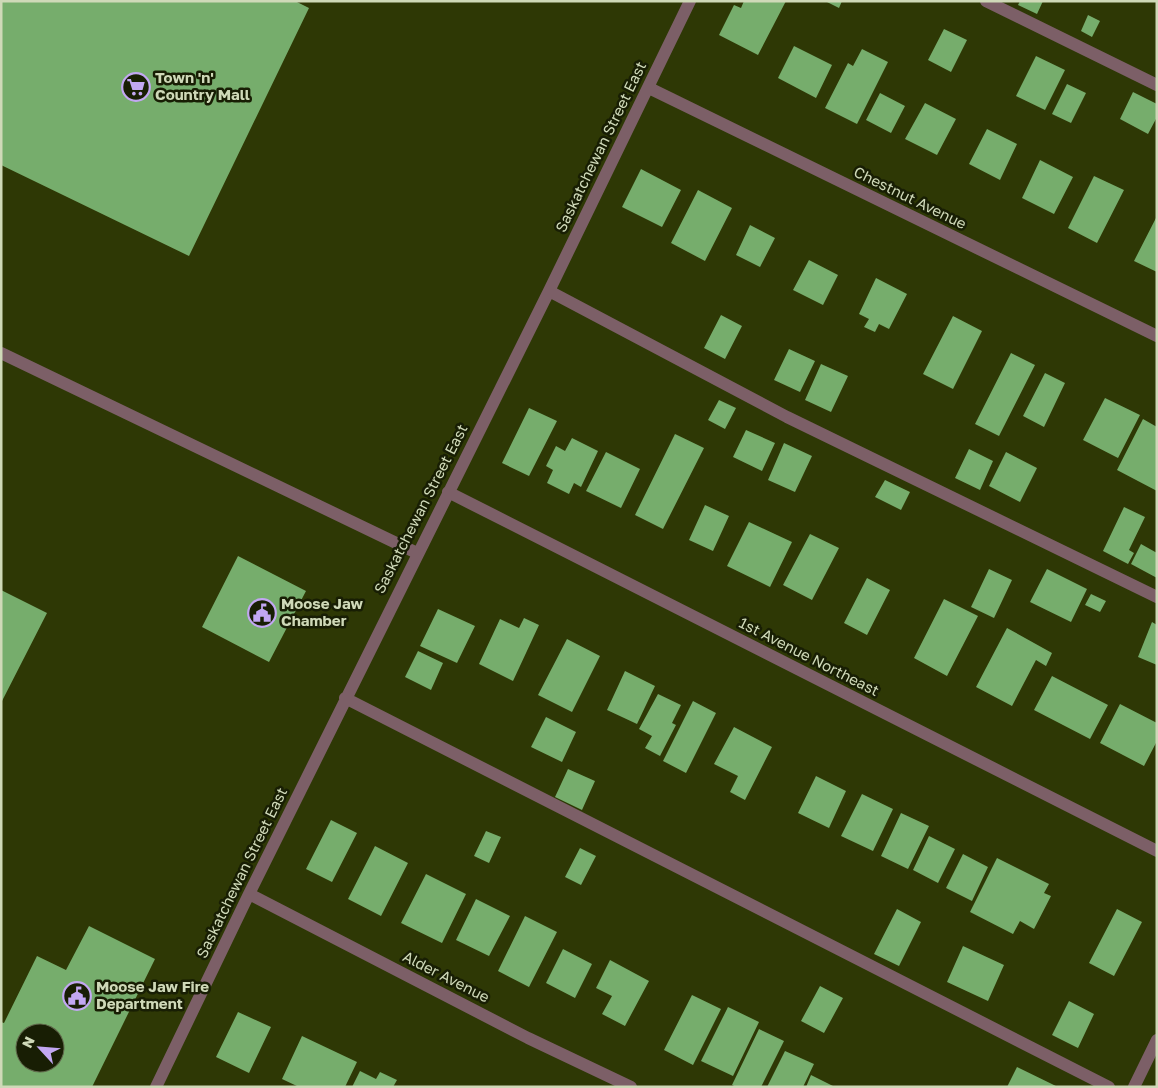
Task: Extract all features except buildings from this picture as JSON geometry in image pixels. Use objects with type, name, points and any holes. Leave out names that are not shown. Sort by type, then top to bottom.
[{"type":"street","name":"Saskatchewan Street East","points":[[156,1087],[345,698],[549,291],[690,1]]},
{"type":"street","points":[[986,1],[1157,84]]},
{"type":"street","name":"Chestnut Avenue","points":[[648,88],[1157,336]]},
{"type":"street","points":[[549,291],[787,418],[1157,597]]},
{"type":"street","points":[[1,353],[417,553]]},
{"type":"street","name":"1st Avenue Northeast","points":[[448,492],[1157,851]]},
{"type":"street","points":[[345,698],[1109,1087]]},
{"type":"street","name":"Alder Avenue","points":[[249,894],[528,1038],[631,1087]]},
{"type":"street","points":[[1134,1087],[1157,1040]]},
{"type":"place","name":"Town 'n' Country Mall","points":[[136,87]]},
{"type":"place","name":"Moose Jaw Chamber","points":[[262,613]]},
{"type":"place","name":"Moose Jaw Fire Department","points":[[77,996]]}]
